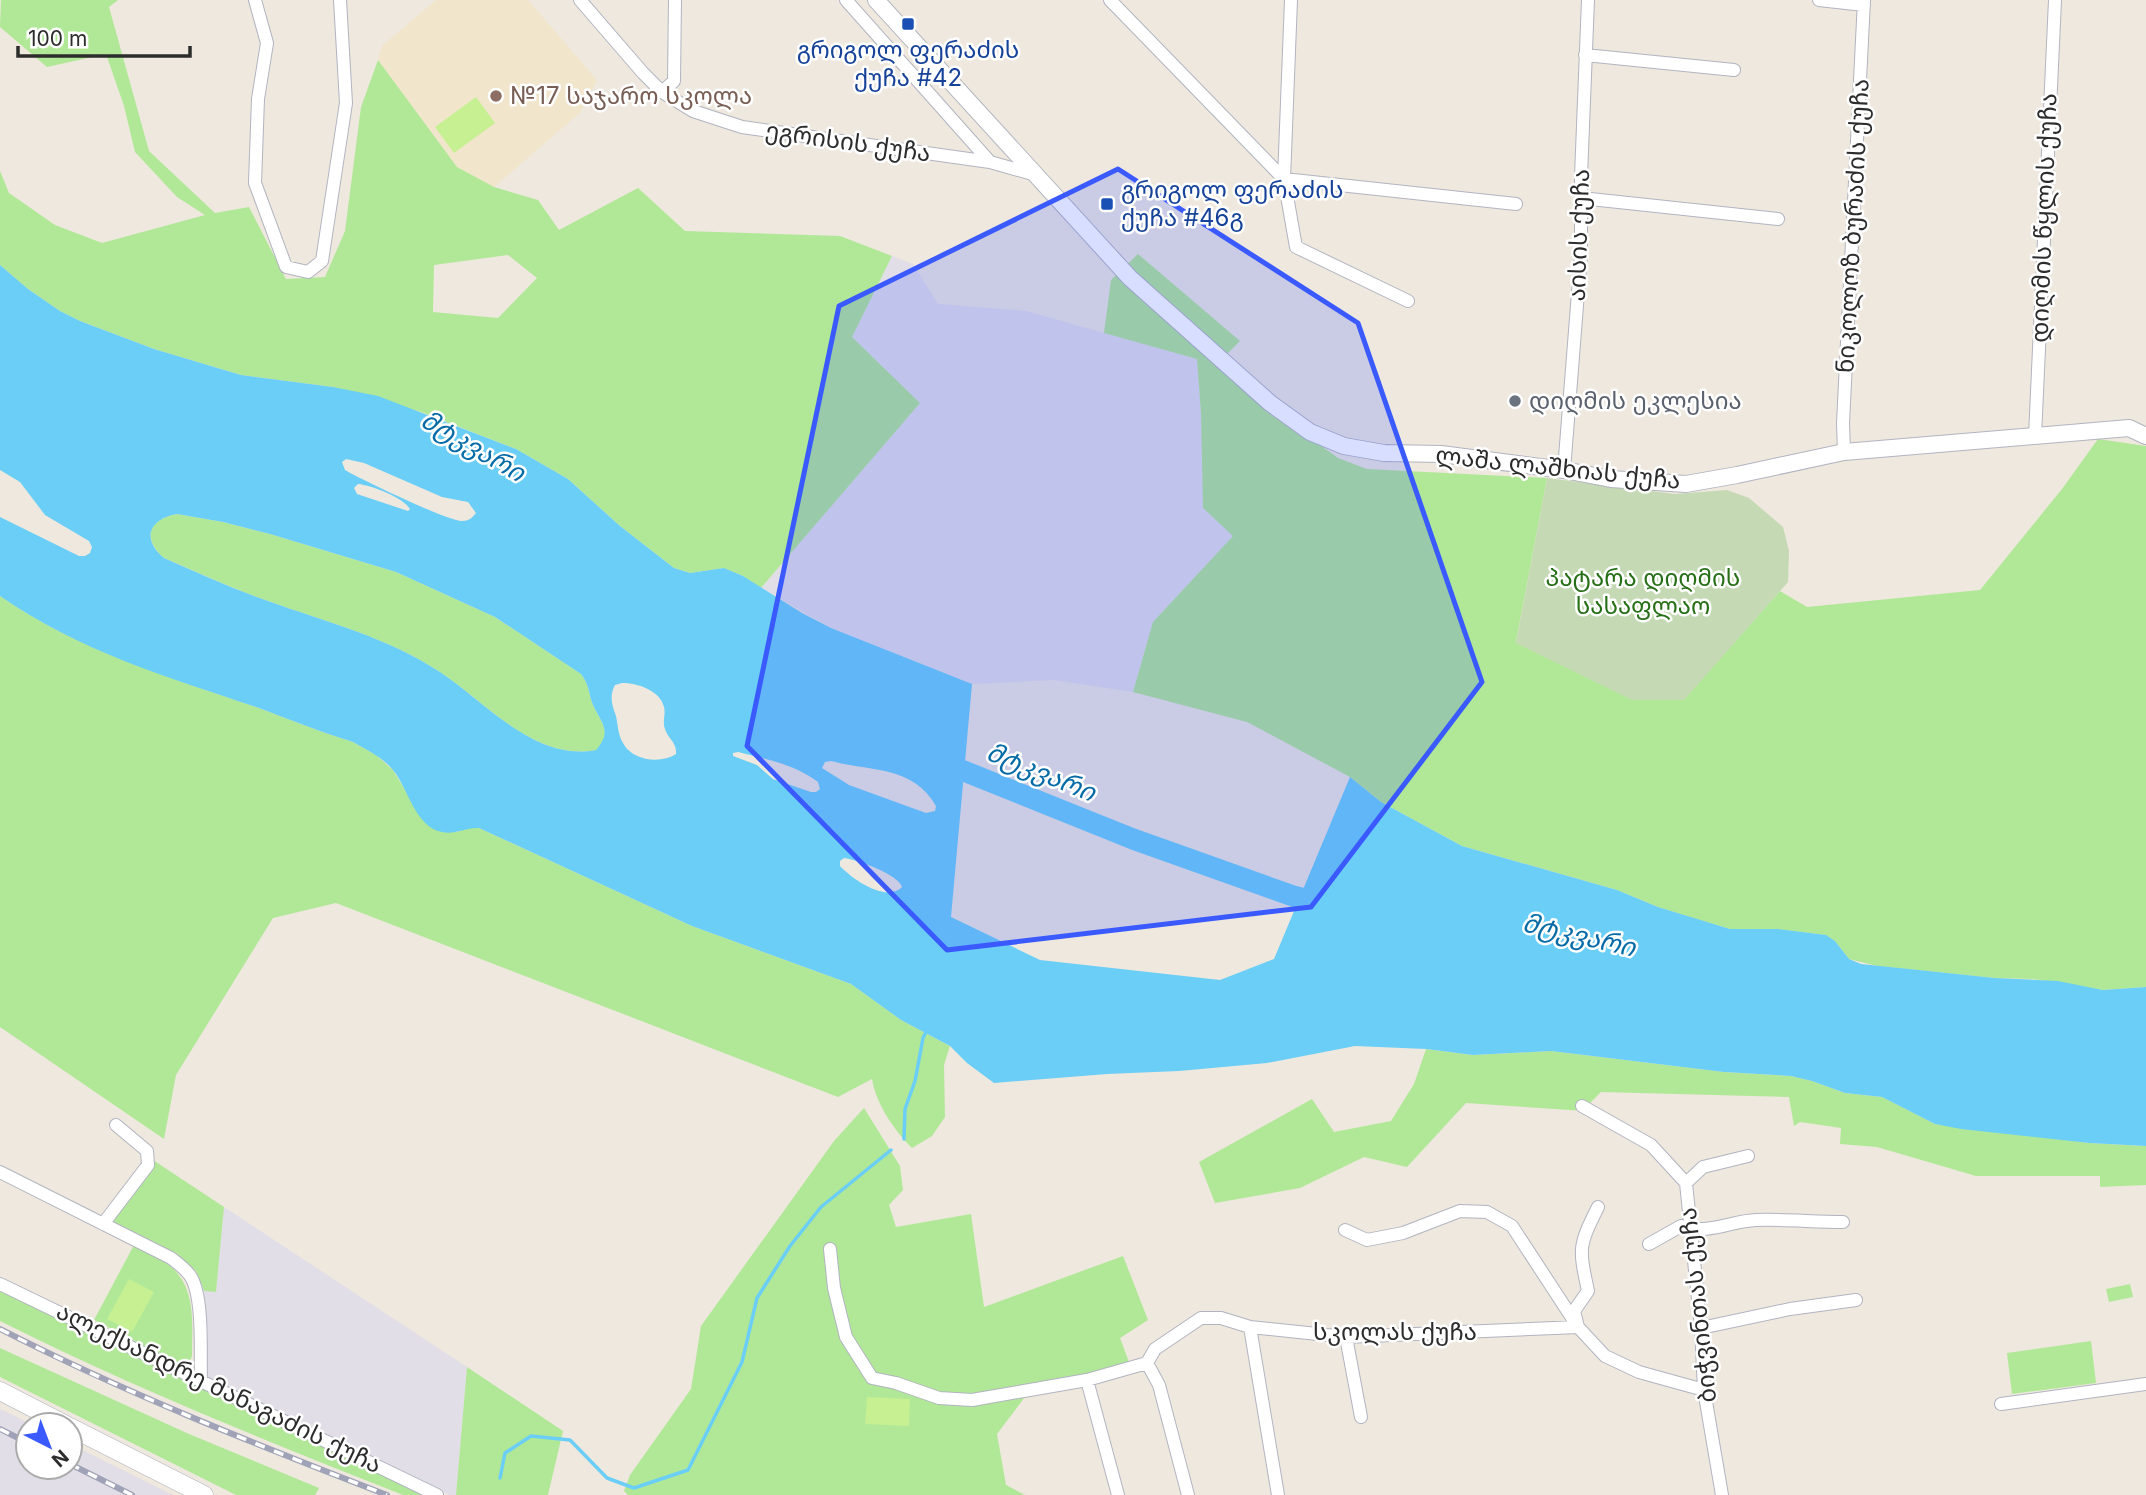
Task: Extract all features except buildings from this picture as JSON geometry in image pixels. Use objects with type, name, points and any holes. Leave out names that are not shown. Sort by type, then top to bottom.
[{"type":"main road","points":[[0,1391],[39,1411]]},
{"type":"main road","points":[[84,1434],[204,1495]]},
{"type":"street","points":[[255,0],[267,43],[258,99],[255,183],[286,267],[308,272],[322,261],[346,103],[340,0]]},
{"type":"street","name":"ეგრისის ქუჩა","points":[[580,0],[662,92],[693,111],[742,127],[990,162],[1037,176]]},
{"type":"street","points":[[662,92],[674,81],[675,0]]},
{"type":"street","points":[[846,0],[990,162]]},
{"type":"street","name":"ლაშა ლაშხიას ქუჩა","points":[[876,0],[1130,278],[1270,403],[1310,432],[1344,446],[1384,453],[1441,454],[1611,479],[1686,484],[1844,452],[2129,428],[2146,436]]},
{"type":"street","points":[[1110,0],[1284,179],[1516,204]]},
{"type":"street","points":[[1291,0],[1284,179],[1296,247],[1408,301]]},
{"type":"street","name":"აისის ქუჩა","points":[[1564,470],[1576,333],[1588,0]]},
{"type":"street","points":[[1819,0],[1864,3]]},
{"type":"street","name":"დიღმის წყლის ქუჩა","points":[[2035,436],[2055,0]]},
{"type":"street","name":"ნიკოლოზ ბურაძის ქუჩა","points":[[1844,452],[1843,423],[1864,3]]},
{"type":"street","points":[[1585,55],[1734,70]]},
{"type":"street","points":[[1581,198],[1778,219]]},
{"type":"street","points":[[1582,1106],[1651,1145],[1686,1183]]},
{"type":"street","points":[[103,1224],[148,1164],[147,1151],[116,1125]]},
{"type":"street","name":"ბიჭვინთას ქუჩა","points":[[1723,1495],[1704,1390],[1701,1328],[1686,1183],[1703,1167],[1748,1156]]},
{"type":"street","points":[[0,1172],[171,1258],[183,1267],[192,1279],[198,1299],[201,1382]]},
{"type":"street","points":[[1578,1327],[1574,1311],[1588,1291],[1581,1256],[1582,1239],[1598,1207]]},
{"type":"street","points":[[1345,1230],[1367,1241],[1403,1233],[1460,1211],[1487,1212],[1512,1226],[1578,1327],[1605,1356],[1639,1372],[1704,1390]]},
{"type":"street","points":[[1649,1244],[1681,1226],[1721,1228],[1752,1220],[1843,1222]]},
{"type":"street","points":[[830,1249],[834,1288],[846,1337],[872,1378],[897,1383],[939,1398],[972,1400],[1087,1380],[1147,1363],[1159,1385],[1188,1495]]},
{"type":"street","name":"ალექსანდრე მანაგაძის ქუჩა","points":[[0,1284],[437,1495]]},
{"type":"street","points":[[1701,1328],[1790,1309],[1856,1300]]},
{"type":"street","name":"სკოლას ქუჩა","points":[[1147,1363],[1155,1349],[1201,1318],[1221,1318],[1250,1327],[1346,1337],[1578,1327]]},
{"type":"street","points":[[1250,1327],[1278,1495]]},
{"type":"street","points":[[1346,1337],[1361,1417]]},
{"type":"street","points":[[1087,1380],[1118,1495]]},
{"type":"street","points":[[2001,1404],[2146,1384]]},
{"type":"highlighted area","points":[[1118,169],[1358,323],[1482,682],[1311,907],[947,950],[747,746],[839,306]]},
{"type":"shaded area","name":"№17 საჯარო სკოლა","points":[[436,0],[528,0],[597,80],[581,112],[494,187],[457,167],[378,60],[382,46]]},
{"type":"shaded area","points":[[892,256],[913,264],[938,304],[1026,311],[1197,359],[1201,414],[1233,536],[1153,622],[1133,692],[1054,680],[972,684],[831,628],[761,588],[920,403],[852,337]]},
{"type":"shaded area","points":[[224,1207],[467,1367],[456,1495],[449,1495],[207,1377],[204,1291],[216,1291]]},
{"type":"shaded area","points":[[0,1409],[14,1416],[14,1481],[84,1481],[84,1451],[173,1495],[0,1495]]},
{"type":"green space","points":[[1,0],[118,0],[109,7],[149,151],[215,213],[249,207],[286,279],[325,277],[345,231],[361,107],[378,60],[457,167],[494,187],[538,200],[559,230],[638,188],[685,231],[840,236],[892,256],[852,337],[920,403],[761,588],[724,568],[690,573],[674,568],[620,526],[568,479],[516,449],[421,412],[333,387],[241,375],[154,349],[80,321],[28,289],[0,265],[0,171],[9,193],[55,225],[102,243],[205,215],[177,197],[135,152],[124,106],[106,54],[47,67],[0,27]],"holes":[[[508,255],[537,278],[498,318],[433,312],[434,265]]]},
{"type":"green space","points":[[476,97],[495,123],[454,153],[435,127]]},
{"type":"green space","points":[[1138,254],[1240,341],[1217,364],[1246,391],[1338,458],[1367,469],[1547,478],[1516,642],[1684,699],[1780,591],[1807,607],[1980,590],[2062,489],[2098,439],[2146,446],[2146,987],[2103,990],[2033,979],[1995,978],[1877,966],[1849,959],[1835,941],[1825,935],[1777,929],[1730,929],[1658,907],[1617,890],[1462,846],[1381,802],[1350,777],[1247,722],[1133,692],[1153,622],[1233,536],[1203,508],[1197,359],[1104,333],[1111,280]]},
{"type":"green space","name":"პატარა დიღმის სასაფლაო","points":[[1547,478],[1675,494],[1727,490],[1749,498],[1783,527],[1789,551],[1788,582],[1684,700],[1632,700],[1516,643]]},
{"type":"green space","points":[[177,514],[270,534],[396,572],[495,617],[581,674],[604,727],[602,743],[597,750],[574,751],[532,739],[440,672],[399,649],[255,596],[164,558],[152,543],[151,530],[160,520]]},
{"type":"green space","points":[[0,596],[92,647],[157,673],[353,742],[376,755],[393,770],[422,818],[456,832],[479,828],[692,926],[851,984],[901,1020],[950,1046],[944,1065],[945,1117],[932,1136],[912,1148],[887,1116],[877,1098],[872,1079],[838,1097],[336,903],[273,918],[176,1075],[164,1139],[0,1027]]},
{"type":"green space","points":[[1426,1049],[1473,1055],[1551,1051],[1724,1072],[1791,1076],[1845,1093],[1882,1097],[1935,1124],[2089,1143],[2146,1146],[2146,1185],[2100,1187],[2100,1176],[1976,1176],[1877,1147],[1840,1144],[1841,1128],[1800,1122],[1794,1126],[1789,1097],[1601,1092],[1585,1111],[1466,1103],[1407,1167],[1364,1157],[1300,1188],[1215,1203],[1199,1162],[1312,1099],[1334,1132],[1391,1121],[1414,1084]]},
{"type":"green space","points":[[864,1108],[900,1166],[903,1190],[889,1205],[896,1227],[971,1214],[984,1307],[1123,1256],[1148,1320],[1120,1338],[1129,1362],[1090,1375],[1034,1385],[997,1434],[1006,1485],[1025,1495],[628,1495],[624,1491],[630,1475],[691,1389],[701,1326],[834,1141]]},
{"type":"green space","points":[[150,1158],[224,1207],[216,1292],[204,1291],[196,1271],[176,1253],[104,1219]]},
{"type":"green space","points":[[134,1245],[168,1264],[184,1283],[191,1306],[192,1356],[189,1363],[183,1366],[94,1320]]},
{"type":"green space","points":[[129,1279],[154,1292],[132,1332],[107,1319]]},
{"type":"green space","points":[[2130,1284],[2133,1297],[2109,1302],[2106,1289]]},
{"type":"green space","points":[[0,1289],[430,1495],[403,1495],[200,1412],[49,1345],[0,1321]]},
{"type":"green space","points":[[2091,1341],[2096,1383],[2012,1394],[2007,1353]]},
{"type":"green space","points":[[0,1348],[189,1434],[319,1488],[315,1495],[236,1495],[84,1419],[84,1411],[68,1411],[0,1377]]},
{"type":"green space","points":[[467,1367],[563,1431],[548,1495],[456,1495]]},
{"type":"green space","points":[[867,1397],[910,1399],[909,1426],[865,1424]]},
{"type":"water","points":[[0,265],[60,311],[154,349],[241,375],[378,396],[516,449],[568,479],[620,526],[674,568],[690,573],[724,568],[743,576],[831,628],[972,684],[951,917],[1040,960],[1220,980],[1274,959],[1350,777],[1381,802],[1462,846],[1617,890],[1658,907],[1730,929],[1777,929],[1826,935],[1835,941],[1849,959],[1861,964],[1995,978],[2058,981],[2103,990],[2146,987],[2146,1146],[2089,1143],[1935,1124],[1882,1097],[1845,1093],[1791,1076],[1724,1072],[1551,1051],[1473,1055],[1426,1049],[1355,1046],[1267,1063],[994,1083],[950,1046],[901,1020],[851,984],[692,926],[479,828],[447,833],[433,829],[419,815],[389,765],[353,742],[124,661],[30,615],[0,596],[0,517],[79,556],[90,553],[92,547],[89,541],[45,515],[20,482],[0,470]],"holes":[[[346,459],[364,463],[442,497],[468,502],[476,513],[470,519],[462,521],[441,515],[354,475],[345,470],[342,462]],[[358,484],[371,487],[387,493],[410,509],[408,511],[357,494],[354,488]],[[177,514],[270,534],[396,572],[495,617],[581,674],[604,727],[604,737],[596,750],[574,751],[552,747],[532,739],[440,672],[399,649],[242,591],[164,558],[152,544],[151,537],[151,531],[160,520]],[[628,683],[641,686],[658,696],[664,707],[665,729],[675,746],[676,754],[655,760],[640,757],[627,749],[619,733],[612,693],[615,685]],[[738,752],[790,766],[818,782],[820,789],[811,792],[773,779],[757,765],[733,756],[733,753]],[[831,761],[890,772],[915,783],[936,806],[935,811],[926,813],[849,785],[822,768],[825,762]],[[844,858],[877,868],[893,877],[902,887],[895,891],[879,891],[861,883],[840,866],[840,861]]]},
{"type":"waterway","name":"მტკვარი","points":[[939,761],[1133,839],[1293,896],[1325,904]]},
{"type":"waterway","points":[[904,1139],[905,1109],[915,1081],[927,1030]]},
{"type":"waterway","points":[[500,1478],[505,1453],[531,1436],[570,1440],[607,1478],[634,1488],[688,1470],[742,1362],[757,1298],[790,1246],[821,1207],[891,1150]]},
{"type":"railway","points":[[0,1329],[143,1396],[387,1495]]},
{"type":"railway","points":[[0,1429],[14,1436]]},
{"type":"railway","points":[[84,1471],[132,1495]]},
{"type":"place","name":"გრიგოლ ფერაძის ქუჩა #42","points":[[908,24]]},
{"type":"place","name":"№17 საჯარო სკოლა","points":[[496,96]]},
{"type":"place","name":"გრიგოლ ფერაძის ქუჩა #46გ","points":[[1107,204]]},
{"type":"place","name":"დიღმის ეკლესია","points":[[1515,401]]}]
